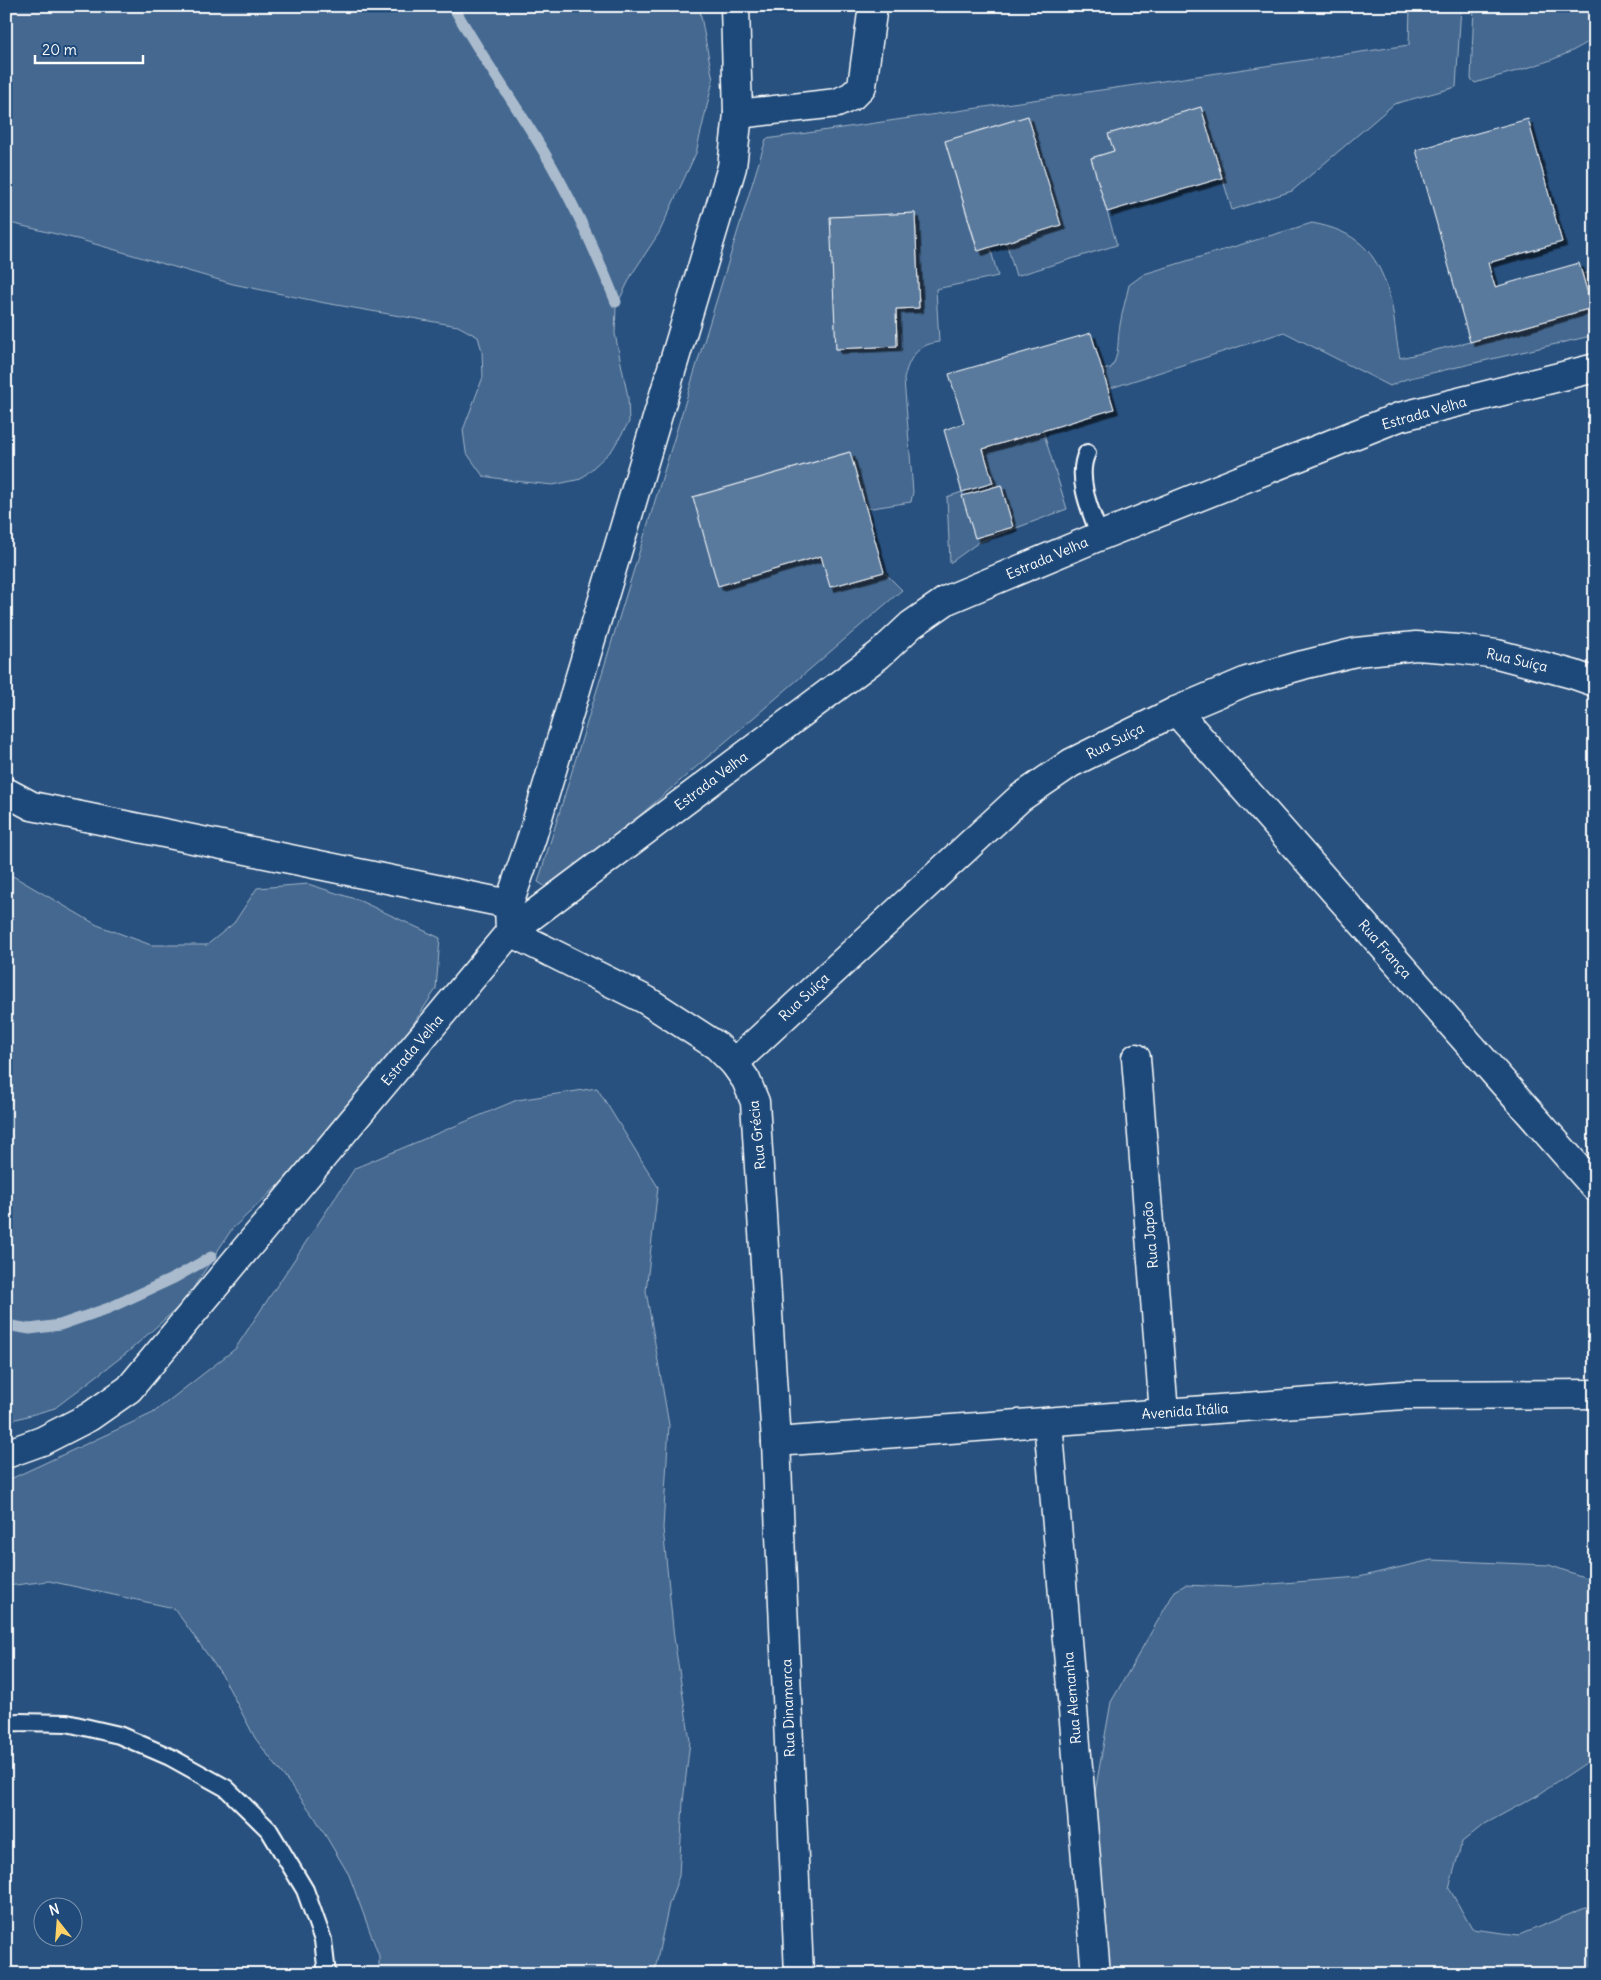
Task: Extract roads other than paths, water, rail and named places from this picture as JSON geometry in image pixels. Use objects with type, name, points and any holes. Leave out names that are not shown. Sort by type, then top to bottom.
[{"type":"street","points":[[510,932],[509,904],[532,837],[732,167],[738,114],[735,6]]},
{"type":"street","points":[[738,114],[837,103],[852,96],[862,86],[873,6]]},
{"type":"street","name":"Estrada Velha","points":[[6,1454],[42,1441],[89,1417],[129,1389],[510,932],[871,660],[910,626],[948,600],[1100,536],[1399,417],[1595,368]]},
{"type":"street","name":"Rua Suíça","points":[[734,1063],[1020,798],[1071,763],[1176,711],[1247,681],[1303,665],[1356,652],[1416,646],[1497,654],[1595,682]]},
{"type":"street","name":"Rua França","points":[[1176,711],[1595,1188]]},
{"type":"street","points":[[6,792],[32,806],[509,904]]},
{"type":"street","name":"Rua Grécia","points":[[510,932],[646,1000],[717,1046],[734,1063],[746,1080],[755,1102],[758,1122],[776,1442]]},
{"type":"street","name":"Rua Japão","points":[[1136,1058],[1164,1413]]},
{"type":"street","name":"Avenida Itália","points":[[776,1442],[1404,1395],[1595,1394]]},
{"type":"street","name":"Rua Alemanha","points":[[1048,1422],[1096,1974]]},
{"type":"street","name":"Rua Dinamarca","points":[[776,1442],[799,1974]]},
{"type":"lane","points":[[1087,453],[1084,462],[1086,502],[1100,536]]},
{"type":"lane","points":[[6,1724],[19,1722],[67,1723],[118,1735],[170,1757],[226,1788],[269,1830],[305,1890],[324,1940],[327,1974]]},
{"type":"waterway","points":[[453,6],[473,41],[538,142],[560,181],[590,241],[616,302]]},
{"type":"waterway","points":[[6,1325],[30,1329],[60,1325],[109,1308],[174,1278],[211,1257]]}]
